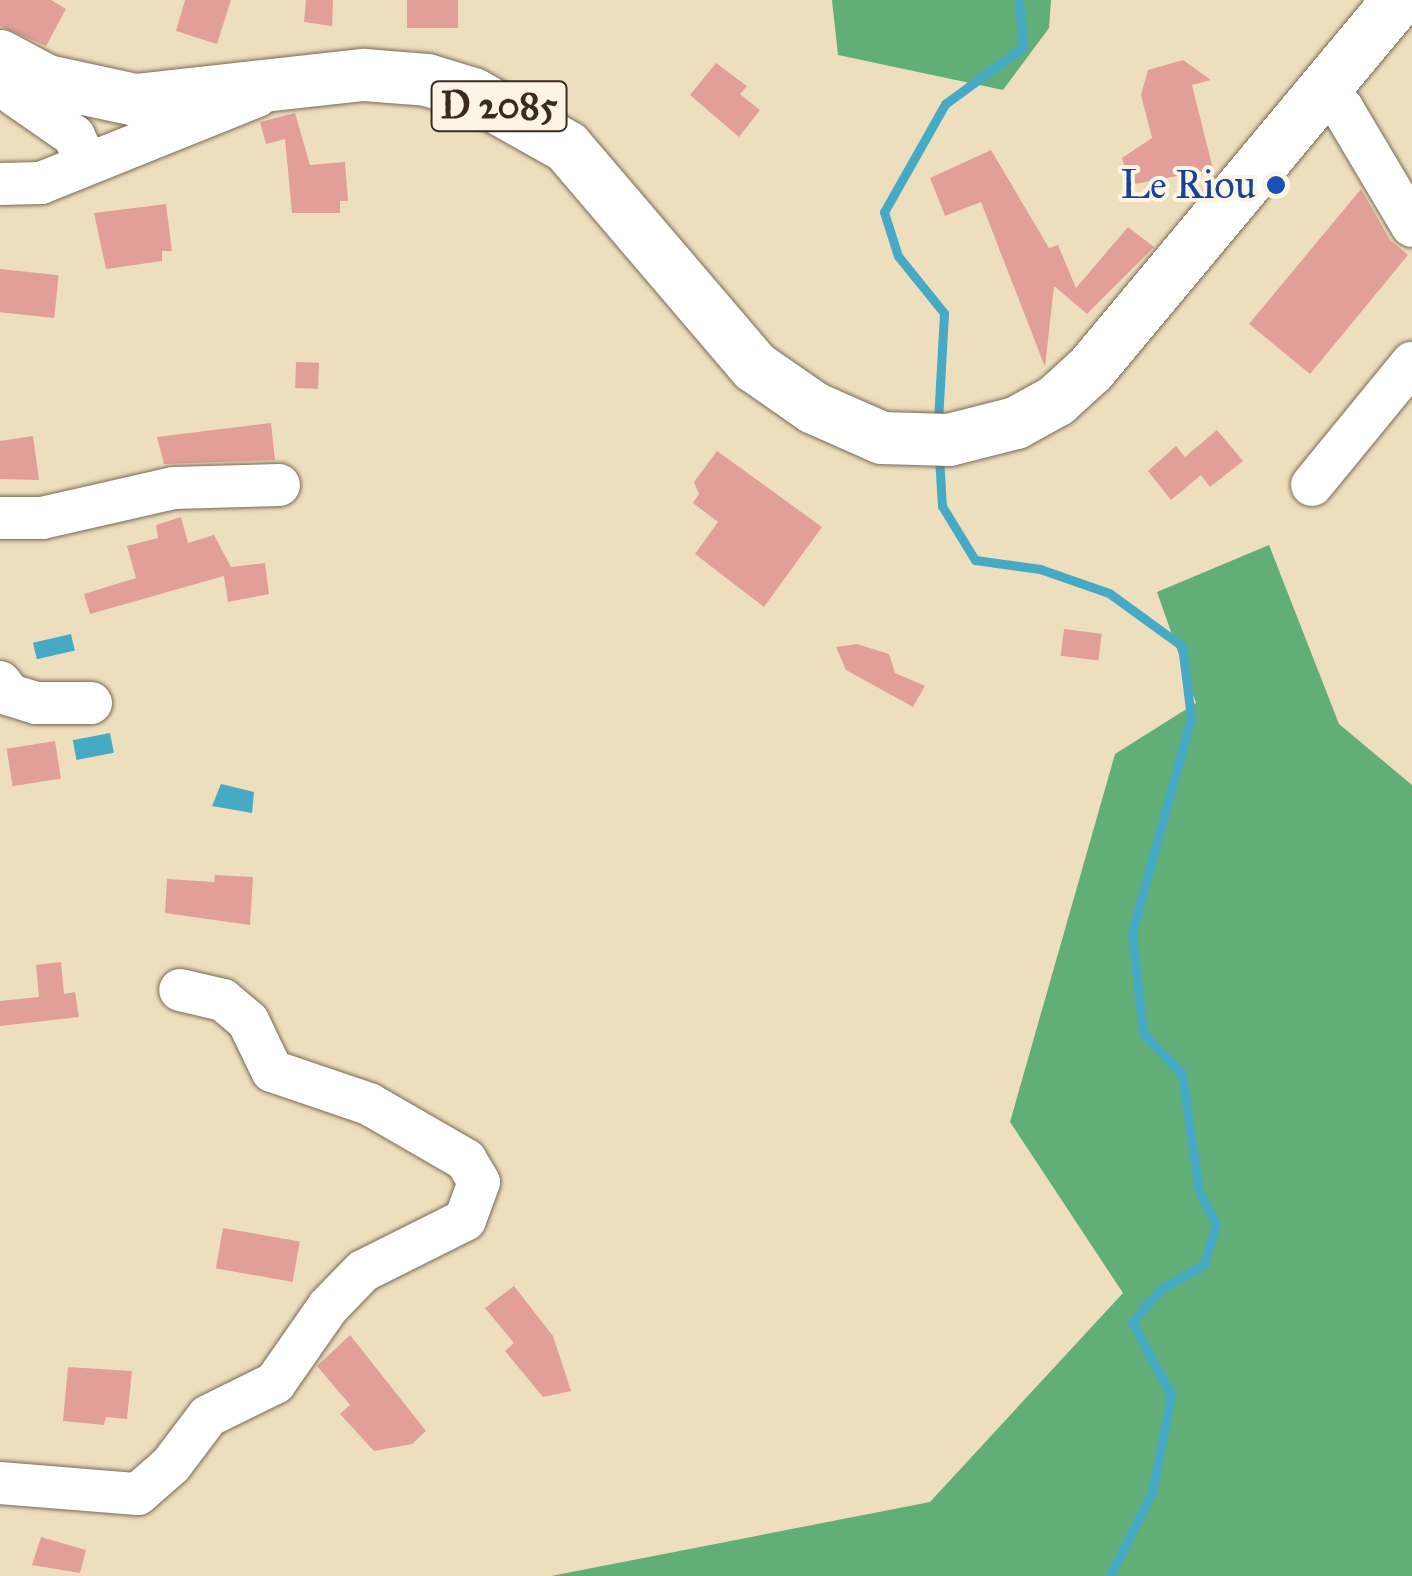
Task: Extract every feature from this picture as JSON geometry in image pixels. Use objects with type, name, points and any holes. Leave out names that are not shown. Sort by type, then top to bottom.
[{"type":"main road","name":"D 2085","points":[[0,56],[47,81],[96,96],[181,100],[396,75],[473,94],[520,116],[567,148],[755,366],[814,408],[882,438],[949,440],[1016,424],[1056,401],[1090,369],[1398,0]]},
{"type":"street","points":[[0,77],[14,95],[74,136],[86,162]]},
{"type":"street","points":[[0,184],[41,183],[86,162],[152,143],[273,90]]},
{"type":"street","points":[[1324,92],[1342,108],[1412,226]]},
{"type":"street","points":[[1312,485],[1412,364]]},
{"type":"street","points":[[6,526],[174,488],[279,485]]},
{"type":"street","points":[[0,682],[10,695],[36,703],[91,704]]},
{"type":"street","points":[[0,1483],[138,1494],[171,1465],[208,1416],[275,1382],[319,1318],[363,1271],[466,1220],[479,1182],[466,1160],[369,1104],[272,1071],[248,1021],[223,1000],[180,990]]},
{"type":"green space","points":[[832,0],[1051,0],[1049,28],[1003,90],[838,55]]},
{"type":"green space","points":[[1269,545],[1339,724],[1412,785],[1412,1576],[551,1576],[930,1502],[1123,1293],[1010,1122],[1115,754],[1196,703],[1157,592]]},
{"type":"water","points":[[71,634],[75,651],[37,659],[33,643]]},
{"type":"water","points":[[110,733],[114,753],[77,760],[73,740]]},
{"type":"water","points":[[221,784],[254,792],[252,813],[212,806]]},
{"type":"building","points":[[0,0],[51,0],[66,9],[46,46],[0,26]]},
{"type":"building","points":[[185,0],[231,0],[217,44],[176,31]]},
{"type":"building","points":[[306,0],[333,0],[332,26],[304,22]]},
{"type":"building","points":[[407,0],[458,0],[458,28],[407,28]]},
{"type":"building","points":[[1183,60],[1211,80],[1192,85],[1213,169],[1130,185],[1122,158],[1152,138],[1141,95],[1148,70]]},
{"type":"building","points":[[716,63],[747,86],[740,94],[760,110],[739,137],[690,95]]},
{"type":"building","points":[[295,113],[310,165],[345,162],[348,201],[340,201],[340,213],[292,213],[285,139],[266,144],[260,122]]},
{"type":"building","points":[[991,150],[1049,248],[1058,245],[1076,288],[1128,227],[1154,247],[1087,314],[1054,286],[1045,367],[981,202],[945,216],[930,178]]},
{"type":"building","points":[[1361,189],[1390,240],[1408,255],[1310,374],[1249,324]]},
{"type":"building","points":[[166,204],[172,251],[162,251],[162,261],[106,269],[94,213]]},
{"type":"building","points":[[0,269],[59,275],[54,318],[0,312]]},
{"type":"building","points":[[296,362],[319,363],[318,389],[295,388]]},
{"type":"building","points":[[271,423],[275,460],[164,464],[157,437]]},
{"type":"building","points":[[1217,430],[1243,461],[1210,487],[1201,475],[1171,500],[1148,471],[1176,446],[1185,457]]},
{"type":"building","points":[[33,436],[39,480],[0,479],[0,441]]},
{"type":"building","points":[[717,451],[822,527],[764,607],[695,554],[718,522],[693,503],[699,494],[694,482]]},
{"type":"building","points":[[181,517],[188,543],[214,535],[231,567],[265,563],[269,594],[228,602],[224,576],[90,614],[84,594],[136,578],[127,546],[158,538],[156,525]]},
{"type":"building","points":[[1064,629],[1102,634],[1098,660],[1061,656]]},
{"type":"building","points":[[857,644],[889,654],[895,673],[925,686],[913,707],[846,670],[836,647]]},
{"type":"building","points":[[55,741],[61,779],[13,786],[7,749]]},
{"type":"building","points":[[215,875],[253,877],[250,925],[165,913],[167,879],[214,882]]},
{"type":"building","points":[[61,962],[64,994],[75,992],[79,1017],[0,1026],[0,1001],[39,997],[36,965]]},
{"type":"building","points":[[223,1228],[300,1242],[293,1282],[216,1268]]},
{"type":"building","points":[[514,1286],[553,1336],[571,1391],[543,1397],[505,1351],[514,1343],[485,1308]]},
{"type":"building","points":[[350,1335],[426,1431],[412,1444],[374,1451],[340,1414],[350,1405],[317,1366]]},
{"type":"building","points":[[68,1367],[132,1371],[127,1419],[106,1417],[104,1425],[63,1421]]},
{"type":"building","points":[[41,1537],[86,1550],[80,1573],[32,1565]]},
{"type":"waterway","points":[[938,421],[944,313],[898,256],[884,212],[945,104],[1023,47],[1019,0]]},
{"type":"waterway","points":[[939,457],[942,506],[975,560],[1040,569],[1109,593],[1182,646],[1191,717],[1132,933],[1143,1033],[1182,1074],[1199,1192],[1216,1224],[1204,1264],[1161,1289],[1132,1322],[1171,1395],[1152,1492],[1110,1576]]},
{"type":"place","name":"Le Riou","points":[[1276,185]]}]
